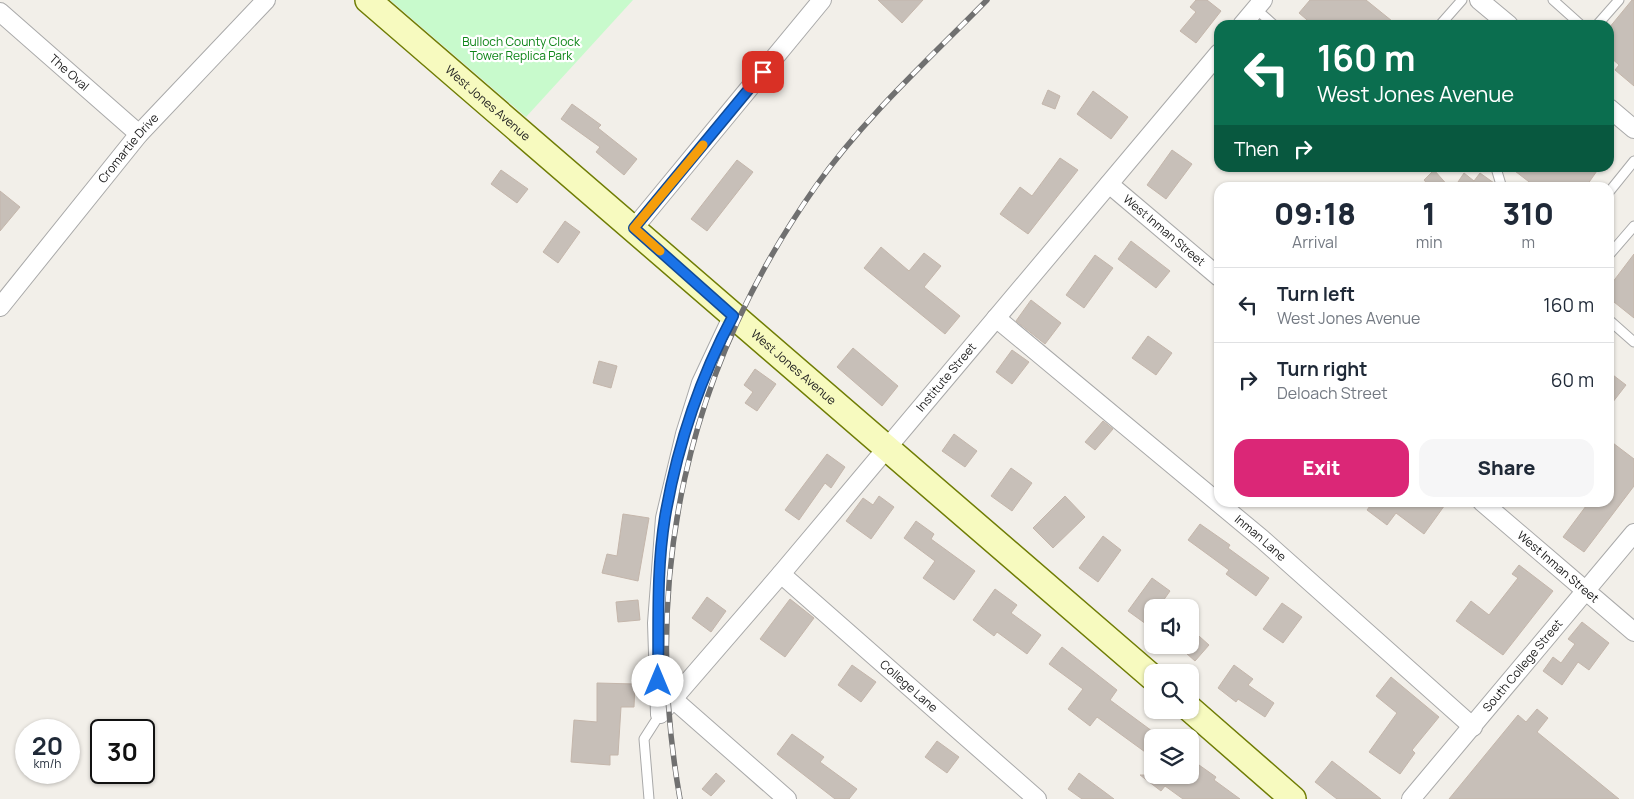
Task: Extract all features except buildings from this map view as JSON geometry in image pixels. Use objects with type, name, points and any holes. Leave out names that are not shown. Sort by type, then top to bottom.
[{"type":"street","name":"Cromartie Drive","points":[[0,306],[139,134],[266,0]]},
{"type":"street","name":"West Jones Avenue","points":[[368,0],[634,228],[733,316],[888,446],[1144,670]]},
{"type":"street","points":[[634,228],[822,0]]},
{"type":"street","points":[[1479,0],[1503,20]]},
{"type":"street","points":[[1246,20],[1260,5]]},
{"type":"street","name":"The Oval","points":[[0,12],[139,134]]},
{"type":"street","name":"Institute Street","points":[[660,714],[781,574],[1214,59]]},
{"type":"street","points":[[1614,112],[1634,129]]},
{"type":"street","name":"West Inman Street","points":[[1109,184],[1214,273]]},
{"type":"street","points":[[660,714],[657,624],[665,518],[685,434],[701,382],[733,316]]},
{"type":"street","name":"Inman Lane","points":[[996,318],[1214,499]]},
{"type":"street","name":"Inman Lane","points":[[1223,507],[1473,727]]},
{"type":"street","name":"West Inman Street","points":[[1488,507],[1634,632]]},
{"type":"street","name":"South College Street","points":[[1411,799],[1634,533]]},
{"type":"street","name":"College Lane","points":[[781,574],[1037,799]]},
{"type":"street","points":[[673,699],[787,799]]},
{"type":"street","points":[[1199,717],[1293,799]]},
{"type":"lane","points":[[1444,20],[1462,0]]},
{"type":"lane","points":[[1553,0],[1575,20]]},
{"type":"lane","points":[[1601,20],[1619,0]]},
{"type":"lane","points":[[1260,5],[1270,20]]},
{"type":"lane","points":[[1614,186],[1634,161]]},
{"type":"lane","points":[[1614,249],[1634,226]]},
{"type":"lane","points":[[1614,324],[1634,342]]},
{"type":"lane","points":[[649,799],[644,739],[660,714]]},
{"type":"green space","name":"Bulloch County Clock Tower Replica Park","points":[[390,0],[633,0],[526,117]]},
{"type":"railway","points":[[680,799],[669,717],[667,636],[672,556],[685,479],[706,403],[734,328],[771,256],[816,186],[835,161],[876,113],[987,0]]},
{"type":"slow traffic","points":[[660,251],[634,228],[703,145]]},
{"type":"route","points":[[658,681],[657,624],[665,518],[685,434],[701,382],[733,316],[634,228],[763,72]]}]
